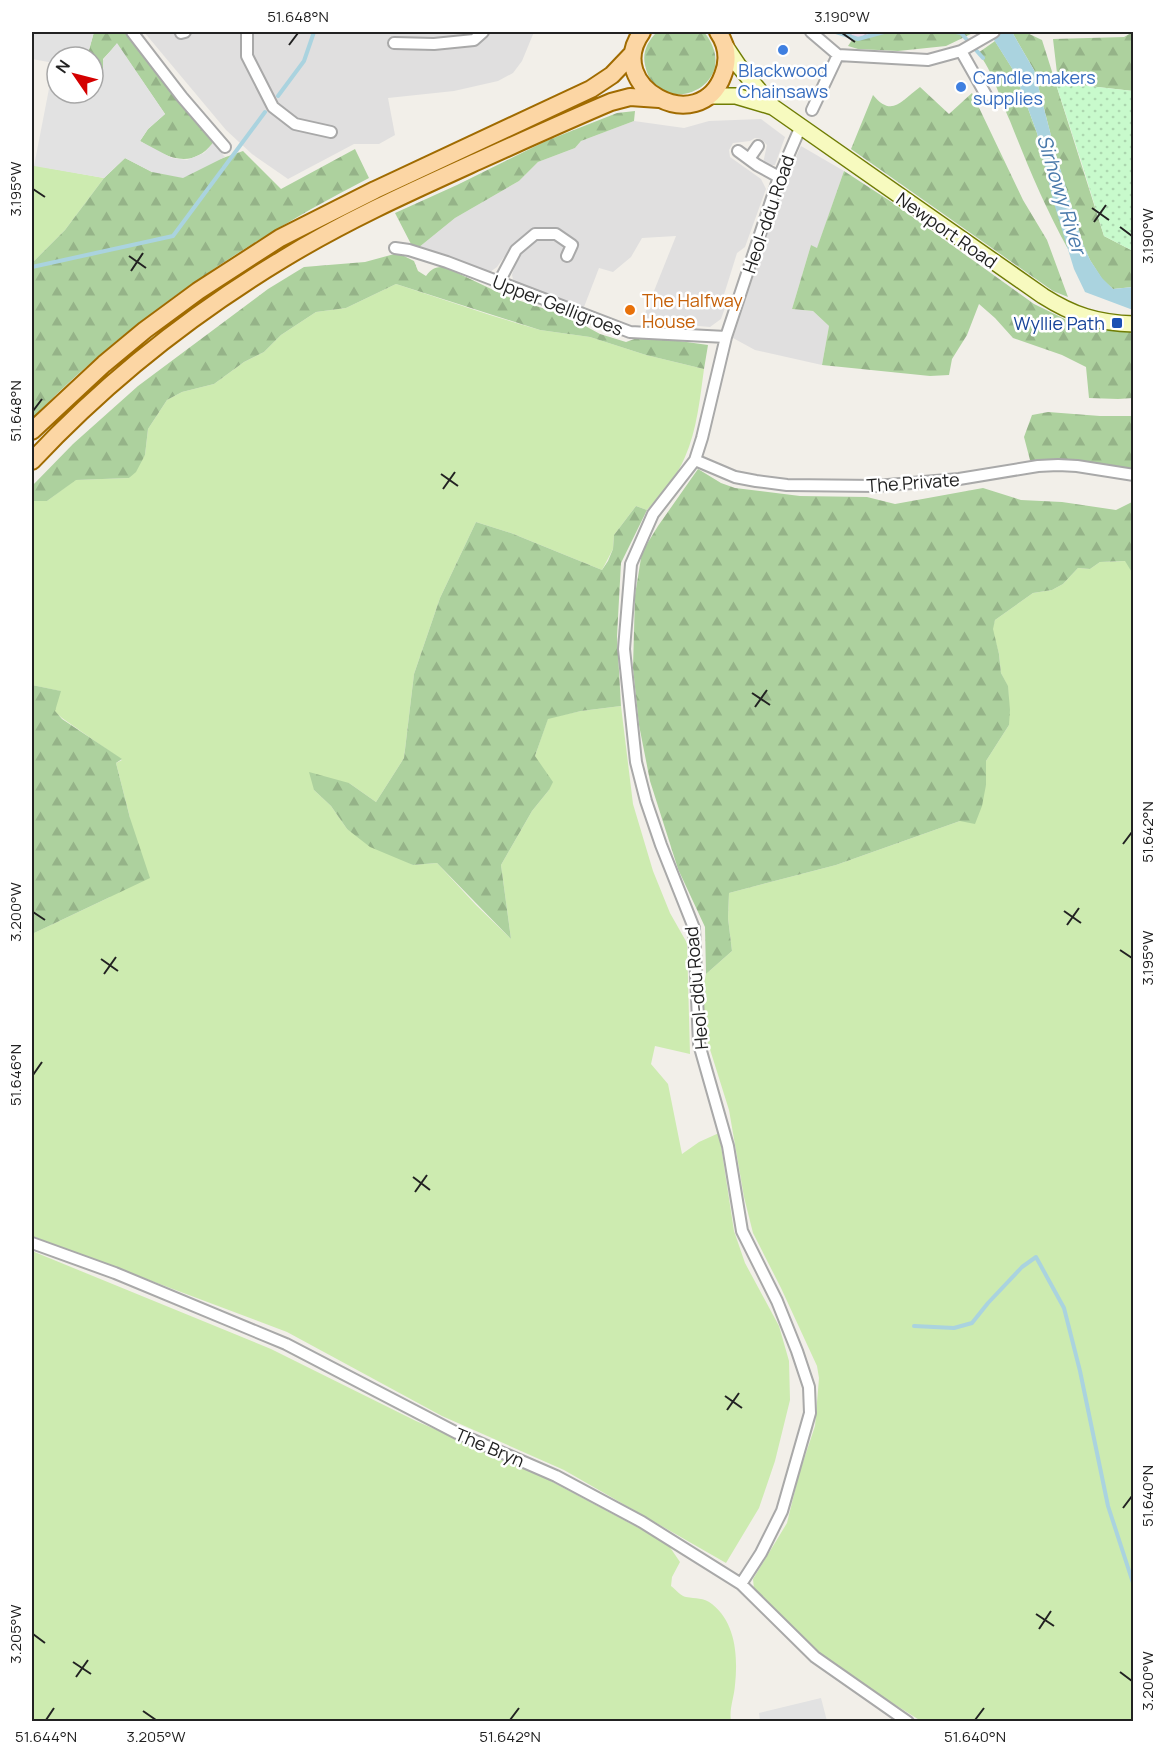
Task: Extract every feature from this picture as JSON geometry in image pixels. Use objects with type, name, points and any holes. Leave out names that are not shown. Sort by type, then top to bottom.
[{"type":"main road","points":[[32,461],[89,405],[155,350],[206,311],[284,259],[402,196],[611,102],[630,97],[659,99],[680,105],[694,103],[708,96],[718,86],[725,71],[722,37]]},
{"type":"main road","name":"Newport Road","points":[[722,37],[738,65],[773,107],[983,255],[1065,310],[1082,317],[1134,324]]},
{"type":"main road","points":[[635,41],[635,70],[642,85],[659,99]]},
{"type":"main road","points":[[32,431],[104,363],[198,291],[280,238],[375,190],[591,89],[612,75],[635,41]]},
{"type":"main road","name":"Newport Road","points":[[708,96],[742,97],[773,107]]},
{"type":"street","points":[[132,32],[225,147]]},
{"type":"street","points":[[247,32],[247,56],[273,107],[295,124],[331,132]]},
{"type":"street","points":[[394,43],[434,44],[474,40],[483,32]]},
{"type":"street","points":[[811,32],[838,55],[928,60],[963,50],[994,32]]},
{"type":"street","points":[[963,50],[986,95]]},
{"type":"street","points":[[812,110],[838,55]]},
{"type":"street","name":"Heol-ddu Road","points":[[741,1584],[782,1511],[810,1413],[809,1388],[777,1301],[742,1231],[728,1146],[699,1044],[694,927],[661,845],[636,762],[624,649],[631,564],[653,514],[695,460],[726,337],[779,177],[801,126]]},
{"type":"street","points":[[749,159],[758,146]]},
{"type":"street","points":[[738,151],[779,177]]},
{"type":"street","points":[[499,282],[516,250],[535,234],[556,234],[572,245],[567,256]]},
{"type":"street","name":"Upper Gelligroes","points":[[395,248],[447,262],[630,332],[726,337]]},
{"type":"street","name":"The Private","points":[[695,460],[735,477],[787,485],[910,485],[1058,465],[1134,475]]},
{"type":"street","name":"The Bryn","points":[[32,1243],[115,1273],[285,1344],[457,1433],[556,1476],[642,1522],[741,1584],[815,1657],[908,1722]]},
{"type":"shaded area","points":[[32,32],[94,32],[90,45],[45,45],[45,61],[32,59]]},
{"type":"shaded area","points":[[144,32],[534,32],[522,61],[513,73],[498,81],[454,91],[388,98],[395,135],[379,144],[354,144],[288,179],[252,154],[226,130]]},
{"type":"shaded area","points":[[843,32],[878,32],[858,39]]},
{"type":"shaded area","points":[[117,43],[165,114],[148,129],[140,141],[172,158],[187,160],[204,153],[213,143],[225,157],[183,178],[152,172],[125,158],[104,178],[34,166],[46,105],[105,105],[105,58]]},
{"type":"shaded area","points":[[761,119],[785,137],[775,165],[763,163],[767,145],[761,139],[755,138],[750,141],[733,143],[729,150],[730,157],[761,179],[766,189],[745,247],[737,253],[722,301],[726,305],[721,319],[710,327],[642,321],[676,236],[642,238],[631,257],[613,272],[599,268],[584,307],[514,283],[512,275],[516,261],[504,257],[490,272],[418,248],[455,218],[519,181],[538,162],[575,148],[581,141],[634,121],[684,128],[709,121]]},
{"type":"shaded area","points":[[801,146],[844,171],[817,249],[811,245],[792,309],[813,311],[829,326],[822,365],[755,350],[733,338],[784,183]]},
{"type":"shaded area","points":[[821,1698],[827,1721],[760,1721],[759,1713]]},
{"type":"green space","points":[[94,32],[127,32],[213,143],[196,157],[187,159],[168,156],[140,141],[148,129],[165,114],[117,44],[105,57],[105,45],[90,45]]},
{"type":"green space","points":[[657,32],[704,32],[714,51],[715,68],[707,81],[695,90],[680,94],[665,92],[653,82],[645,65],[644,56],[648,43]]},
{"type":"green space","points":[[878,32],[975,32],[946,46],[898,51],[858,49],[848,46],[854,37],[858,39]]},
{"type":"green space","points":[[1012,32],[1025,32],[1042,40],[1104,236],[1133,251],[1133,287],[1113,289],[1102,279],[1090,260],[1056,155],[1034,70]]},
{"type":"green space","points":[[1133,32],[1133,91],[1080,85],[1057,73],[1053,39],[1124,37]]},
{"type":"green space","points":[[995,41],[1015,73],[1037,133],[1068,249],[1037,186],[992,76],[978,53]]},
{"type":"green space","points":[[1052,72],[1080,85],[1133,91],[1133,251],[1104,236]]},
{"type":"green space","points":[[920,87],[949,114],[972,93],[1023,200],[1047,240],[1068,297],[1053,291],[851,149],[873,95],[880,102],[891,106],[902,102]]},
{"type":"green space","points":[[635,111],[634,121],[581,141],[575,148],[538,162],[519,181],[455,218],[418,248],[412,246],[395,213],[546,141],[617,113]]},
{"type":"green space","points":[[355,149],[369,178],[279,228],[190,285],[107,349],[32,419],[32,263],[65,230],[104,178],[125,158],[152,172],[220,159],[243,151],[281,189]]},
{"type":"green space","points":[[32,165],[104,178],[65,230],[32,263]]},
{"type":"green space","points":[[844,171],[893,203],[1034,304],[1075,324],[1133,332],[1133,398],[1089,398],[1086,367],[1062,355],[1013,338],[979,304],[967,335],[952,359],[949,375],[930,376],[822,365],[829,326],[813,311],[792,309],[811,245],[817,248]]},
{"type":"green space","points":[[398,253],[414,261],[418,271],[426,276],[434,268],[445,267],[508,297],[567,316],[600,334],[626,342],[640,337],[708,345],[704,369],[646,355],[590,337],[540,330],[396,284],[346,308],[316,312],[281,335],[264,352],[244,362],[214,384],[182,392],[167,400],[148,429],[145,455],[136,472],[129,478],[76,480],[47,501],[32,501],[32,486],[73,444],[138,386],[268,289],[304,267],[365,262]]},
{"type":"green space","points":[[396,284],[540,330],[590,337],[646,355],[704,369],[695,425],[682,464],[647,510],[636,506],[614,535],[613,549],[602,570],[511,533],[476,522],[440,598],[414,674],[404,758],[376,802],[349,783],[314,790],[331,806],[347,829],[413,865],[437,863],[511,939],[501,865],[532,811],[549,790],[535,756],[548,718],[621,706],[633,804],[653,871],[670,913],[687,943],[690,1054],[655,1046],[651,1064],[668,1084],[682,1154],[699,1142],[719,1133],[734,1231],[745,1263],[779,1326],[789,1361],[790,1400],[775,1461],[759,1508],[726,1563],[564,1470],[442,1416],[287,1332],[32,1236],[32,934],[110,897],[130,818],[116,763],[122,760],[54,711],[60,691],[32,685],[32,501],[47,501],[75,480],[129,478],[145,455],[148,429],[167,400],[182,392],[214,384],[244,362],[264,352],[281,335],[316,312],[346,308]]},
{"type":"green space","points":[[1048,412],[1133,416],[1133,471],[1083,463],[1030,460],[1024,437],[1032,415]]},
{"type":"green space","points":[[698,469],[721,483],[735,488],[800,496],[867,497],[895,504],[983,488],[1021,500],[1062,502],[1116,510],[1134,501],[1133,574],[1125,561],[1100,562],[1090,569],[1078,568],[1063,584],[1052,590],[1033,593],[995,620],[993,629],[1001,673],[1008,686],[1009,725],[986,761],[986,785],[982,806],[975,824],[960,821],[836,865],[729,893],[728,918],[732,951],[706,974],[705,927],[678,869],[650,781],[639,725],[633,668],[635,595],[642,552]]},
{"type":"green space","points":[[636,506],[647,510],[621,563],[617,636],[621,706],[581,711],[548,719],[535,756],[553,782],[532,811],[501,865],[511,939],[437,863],[413,865],[370,847],[347,829],[331,806],[314,790],[309,772],[349,783],[376,802],[404,758],[414,674],[440,598],[476,522],[511,533],[602,570],[613,549],[614,535]]},
{"type":"green space","points":[[1126,561],[1134,574],[1133,1721],[921,1721],[822,1656],[754,1589],[753,1579],[787,1523],[799,1474],[815,1426],[819,1378],[817,1366],[753,1233],[744,1197],[729,1110],[708,1043],[703,1013],[703,989],[706,974],[732,951],[728,918],[729,893],[836,865],[960,821],[986,785],[986,761],[1009,725],[1008,687],[1001,673],[999,654],[992,629],[995,620],[1033,593],[1052,590],[1063,584],[1078,568],[1090,569],[1100,562]]},
{"type":"green space","points":[[32,685],[61,691],[55,711],[62,719],[122,759],[116,763],[130,818],[150,878],[32,934]]},
{"type":"green space","points":[[32,1251],[271,1349],[416,1421],[530,1470],[667,1543],[680,1562],[672,1577],[671,1586],[684,1596],[702,1599],[712,1604],[720,1612],[731,1631],[736,1663],[731,1721],[32,1721]]},
{"type":"water","name":"Sirhowy River","points":[[989,32],[1012,32],[1034,70],[1056,155],[1083,244],[1102,278],[1113,289],[1133,287],[1133,310],[1085,292],[1074,269],[1053,200],[1037,133],[1015,73]]},
{"type":"waterway","points":[[278,96],[304,61],[314,32]]},
{"type":"waterway","points":[[836,32],[858,39],[884,32]]},
{"type":"waterway","points":[[956,32],[961,33],[983,58]]},
{"type":"waterway","points":[[32,267],[173,236],[265,112]]},
{"type":"waterway","points":[[914,1326],[954,1328],[972,1323],[1022,1267],[1036,1257],[1064,1308],[1080,1371],[1108,1506],[1134,1586]]},
{"type":"place","name":"Blackwood Chainsaws","points":[[783,50]]},
{"type":"place","name":"Candle makers supplies","points":[[961,87]]},
{"type":"place","name":"The Halfway House","points":[[630,310]]},
{"type":"place","name":"Wyllie Path","points":[[1117,323]]}]
